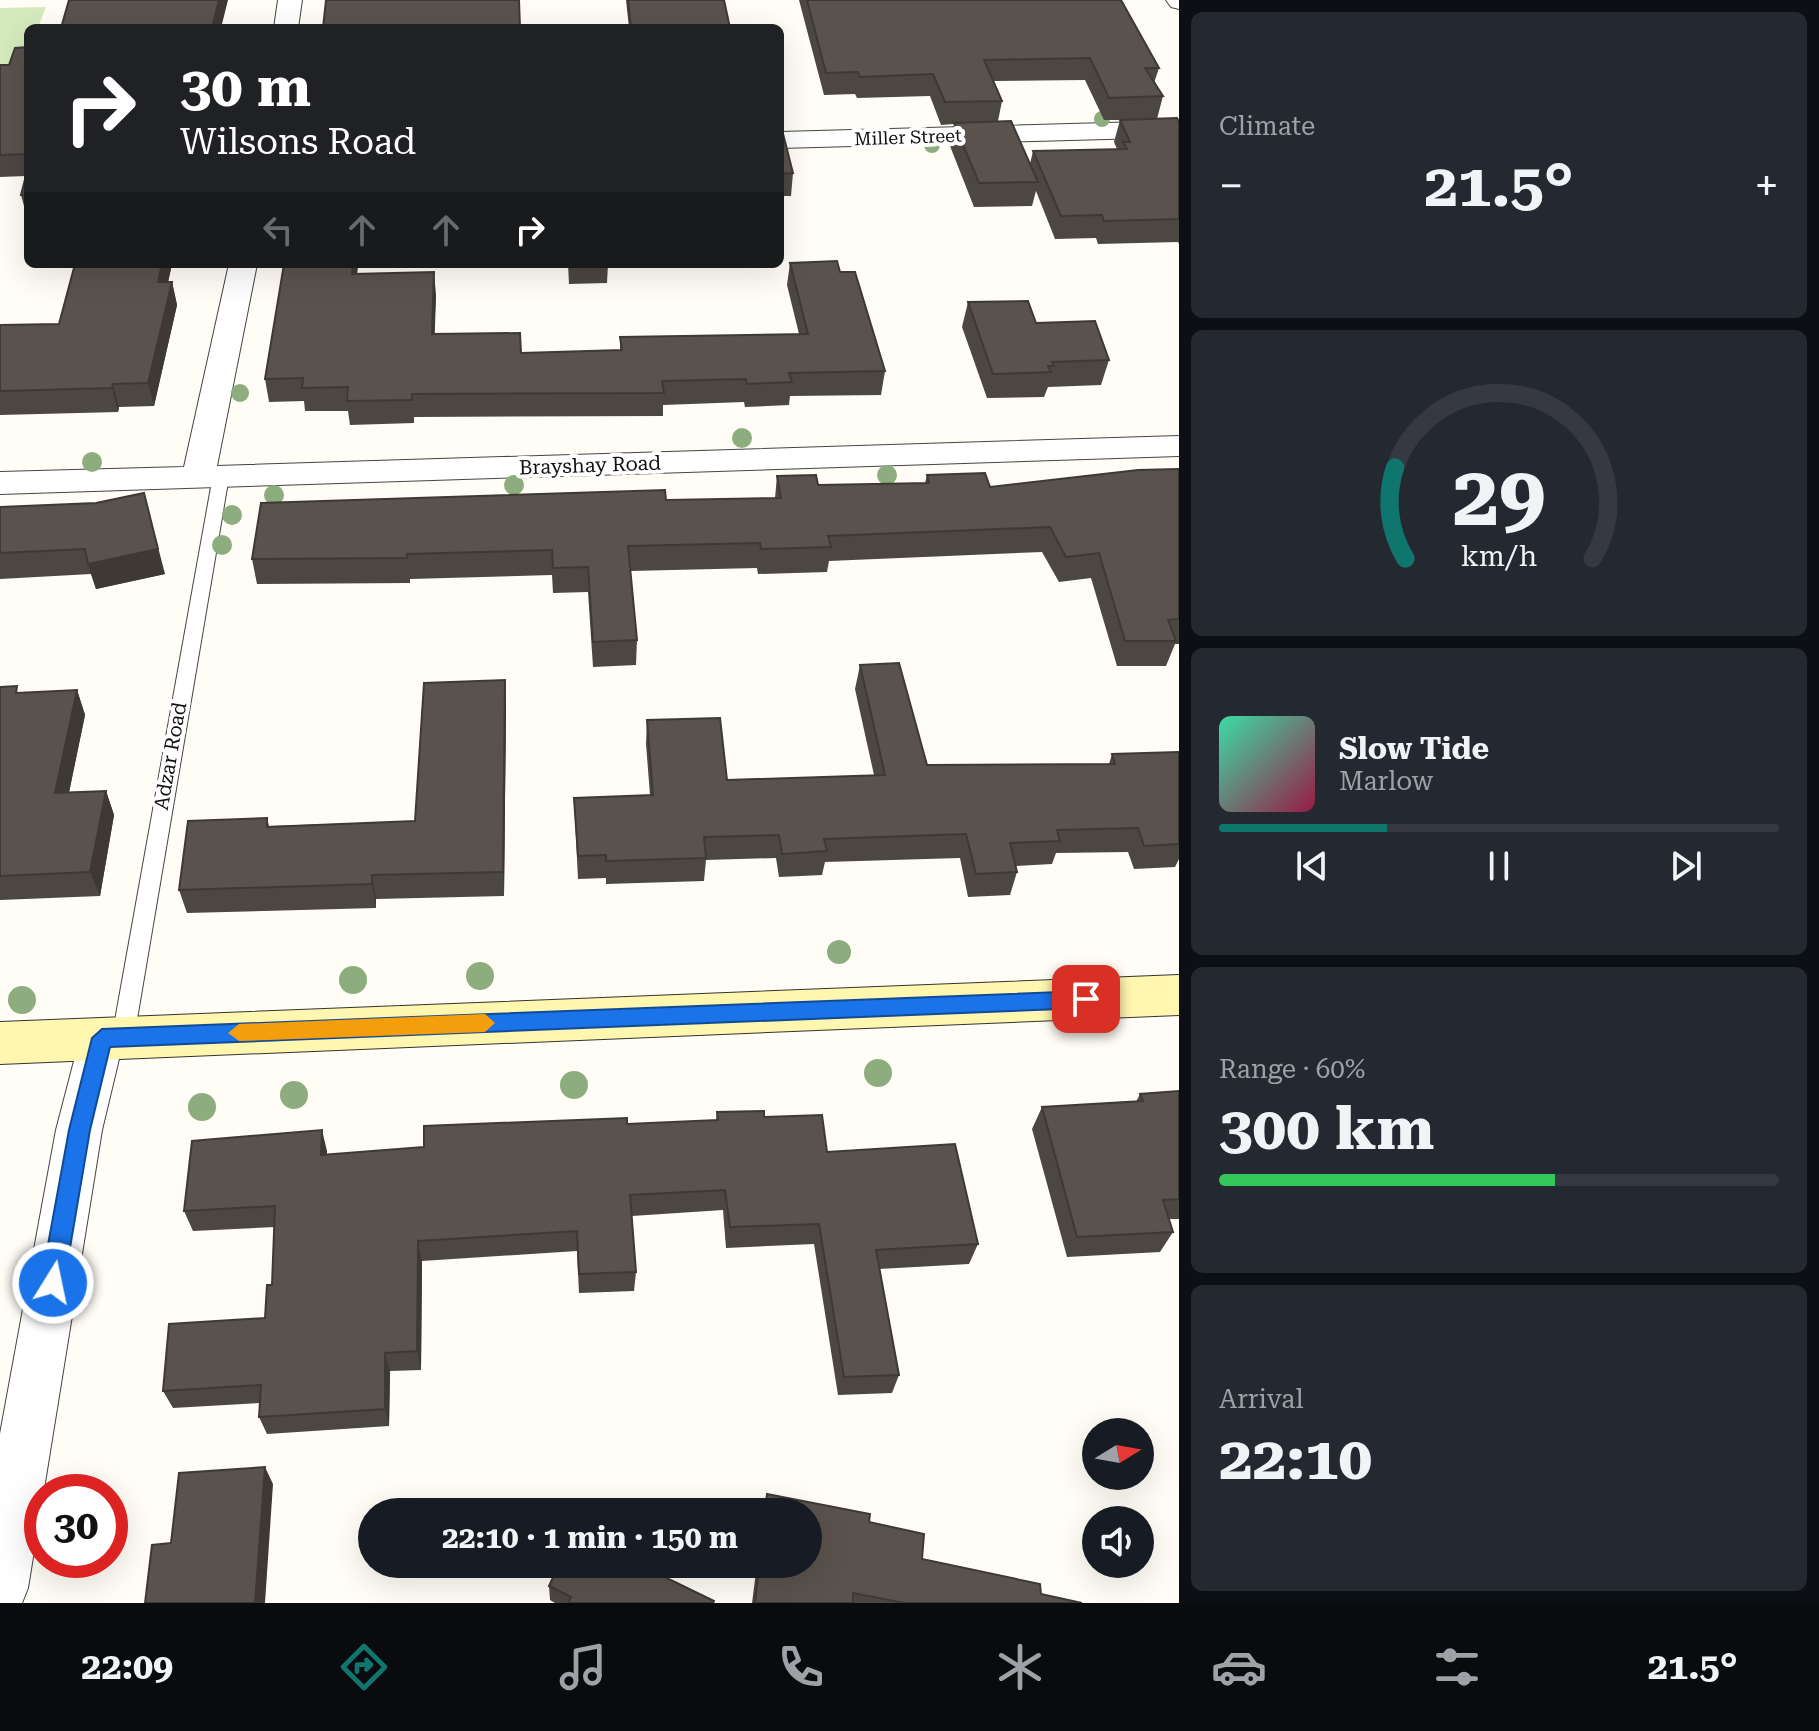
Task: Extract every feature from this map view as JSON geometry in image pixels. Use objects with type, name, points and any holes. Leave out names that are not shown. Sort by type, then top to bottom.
[{"type":"street","points":[[287,24],[290,0]]},
{"type":"street","name":"Miller Street","points":[[784,140],[1179,129]]},
{"type":"street","name":"Adzar Road","points":[[210,476],[242,268]]},
{"type":"street","name":"Brayshay Road","points":[[0,483],[1179,446]]},
{"type":"street","points":[[0,1043],[1179,995]]},
{"type":"street","points":[[0,1588],[79,1130],[113,1038]]},
{"type":"lane","name":"Adzar Road","points":[[113,1038],[210,476]]},
{"type":"green space","points":[[46,7],[40,24],[24,24],[24,67],[0,68],[0,8]]},
{"type":"building","points":[[69,0],[219,0],[213,24],[62,24]]},
{"type":"building","points":[[326,0],[519,0],[520,24],[323,24]]},
{"type":"building","points":[[628,0],[724,0],[729,24],[631,24]]},
{"type":"building","points":[[807,0],[1121,0],[1159,68],[1145,68],[1163,96],[1109,98],[1090,58],[984,60],[1002,101],[945,102],[933,74],[860,77],[858,72],[826,73]]},
{"type":"building","points":[[24,47],[24,154],[0,155],[0,65],[9,65],[15,48]]},
{"type":"building","points":[[1177,118],[1179,219],[1104,221],[1102,215],[1061,216],[1033,151],[1127,149],[1123,142],[1130,142],[1120,120]]},
{"type":"building","points":[[1011,121],[1038,182],[979,183],[954,123]]},
{"type":"building","points":[[784,138],[793,173],[784,174]]},
{"type":"building","points":[[837,261],[840,272],[855,272],[885,371],[789,373],[792,382],[747,384],[746,379],[662,381],[664,393],[412,394],[412,400],[347,401],[348,387],[302,388],[303,378],[265,379],[283,268],[353,268],[352,274],[434,272],[432,334],[520,333],[521,353],[622,350],[620,337],[808,334],[790,263]]},
{"type":"building","points":[[74,268],[161,268],[158,282],[172,282],[148,383],[113,384],[112,388],[0,391],[0,325],[59,324]]},
{"type":"building","points":[[1028,301],[1036,323],[1095,321],[1109,360],[1052,362],[1054,366],[1048,366],[1051,372],[993,374],[968,302]]},
{"type":"building","points":[[1179,469],[1179,619],[1168,620],[1176,641],[1125,641],[1099,553],[1066,557],[1050,527],[828,536],[831,547],[761,549],[760,543],[628,546],[637,640],[593,642],[588,567],[553,568],[552,550],[407,554],[407,558],[252,559],[261,503],[665,490],[666,500],[781,498],[777,476],[816,475],[818,485],[929,483],[927,475],[985,473],[990,487],[1138,470]]},
{"type":"building","points":[[144,493],[158,549],[88,564],[85,549],[0,553],[0,507],[96,503]]},
{"type":"building","points":[[899,663],[927,765],[1115,764],[1112,754],[1179,752],[1179,844],[1144,846],[1138,828],[1057,830],[1060,841],[1010,843],[1017,872],[976,874],[966,834],[824,839],[827,851],[782,854],[779,835],[704,837],[706,858],[606,861],[606,855],[578,856],[574,798],[653,795],[647,720],[720,718],[727,780],[885,775],[860,665]]},
{"type":"building","points":[[505,680],[503,872],[372,875],[372,884],[179,890],[188,821],[267,818],[267,827],[415,821],[424,683]]},
{"type":"building","points":[[17,686],[16,693],[77,690],[55,793],[106,791],[90,872],[0,876],[0,687]]},
{"type":"building","points":[[1179,1091],[1179,1199],[1163,1200],[1173,1232],[1077,1237],[1042,1107],[1143,1101],[1140,1094]]},
{"type":"building","points":[[764,1111],[764,1117],[822,1115],[827,1152],[955,1144],[978,1244],[876,1250],[899,1375],[844,1377],[819,1224],[730,1227],[725,1190],[630,1195],[636,1272],[579,1274],[577,1231],[418,1241],[417,1351],[385,1353],[385,1409],[259,1417],[261,1385],[163,1391],[169,1324],[265,1318],[267,1285],[272,1285],[275,1206],[184,1211],[192,1141],[322,1130],[321,1155],[424,1147],[424,1126],[627,1118],[627,1124],[718,1120],[717,1112]]},
{"type":"building","points":[[265,1467],[255,1603],[145,1603],[152,1545],[171,1543],[179,1473]]},
{"type":"building","points":[[767,1494],[788,1498],[767,1498]]},
{"type":"building","points":[[822,1505],[870,1514],[869,1522],[924,1534],[922,1559],[1040,1584],[1041,1594],[1082,1603],[904,1603],[853,1593],[853,1603],[755,1603],[758,1578],[822,1578]]},
{"type":"building","points":[[553,1578],[667,1578],[714,1601],[568,1603],[571,1597],[549,1586]]},
{"type":"slow traffic","points":[[239,1033],[485,1023]]},
{"type":"route","points":[[53,1283],[79,1130],[102,1038],[1086,999]]}]
